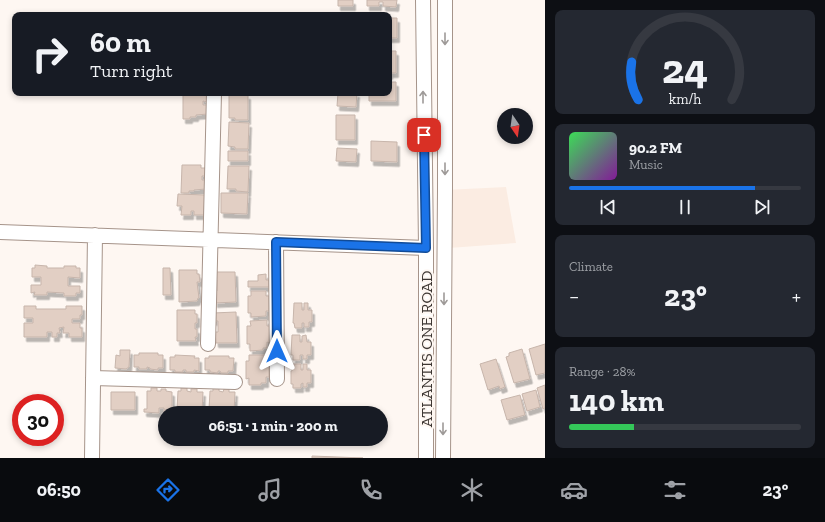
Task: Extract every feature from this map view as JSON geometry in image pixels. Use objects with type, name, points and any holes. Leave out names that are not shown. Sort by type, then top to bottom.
[{"type":"street","name":"ATLANTIS ONE ROAD","points":[[423,0],[426,248],[426,458]]},
{"type":"street","name":"ATLANTIS ONE ROAD","points":[[443,458],[445,0]]},
{"type":"street","points":[[208,344],[214,96]]},
{"type":"street","points":[[0,232],[426,248]]},
{"type":"street","points":[[92,458],[95,235]]},
{"type":"street","points":[[276,242],[277,379]]},
{"type":"street","points":[[93,378],[235,382]]},
{"type":"shaded area","points":[[506,187],[516,243],[449,248],[445,190]]},
{"type":"building","points":[[338,0],[353,0],[353,6],[338,6]]},
{"type":"building","points":[[367,0],[397,0],[396,7],[383,6],[383,2],[379,2],[379,6],[367,6]]},
{"type":"building","points":[[392,18],[397,18],[397,38],[392,38]]},
{"type":"building","points":[[392,51],[396,51],[396,73],[392,73]]},
{"type":"building","points":[[392,82],[396,82],[396,101],[369,101],[369,96],[392,96]]},
{"type":"building","points":[[183,96],[208,96],[207,102],[203,101],[203,105],[208,105],[208,114],[196,115],[196,117],[190,117],[190,119],[183,119]]},
{"type":"building","points":[[229,96],[248,96],[248,120],[235,120],[235,118],[229,118]]},
{"type":"building","points":[[338,96],[357,96],[356,107],[337,106]]},
{"type":"building","points":[[336,115],[355,115],[355,140],[336,140]]},
{"type":"building","points":[[229,122],[249,123],[248,149],[235,149],[235,147],[228,146]]},
{"type":"building","points":[[371,141],[397,142],[397,162],[371,161]]},
{"type":"building","points":[[337,148],[357,149],[356,162],[336,161]]},
{"type":"building","points":[[228,151],[248,151],[248,161],[228,161]]},
{"type":"building","points":[[182,165],[201,165],[201,168],[206,168],[206,176],[202,176],[202,180],[206,180],[206,189],[189,191],[189,193],[181,193]]},
{"type":"building","points":[[228,166],[249,166],[248,192],[236,191],[236,189],[227,189]]},
{"type":"building","points":[[221,193],[248,193],[247,214],[221,213]]},
{"type":"building","points":[[178,194],[205,195],[204,215],[194,215],[194,211],[191,211],[191,215],[181,215],[182,206],[177,206]]},
{"type":"building","points":[[35,265],[47,266],[47,268],[76,266],[76,268],[80,268],[80,278],[68,277],[68,286],[80,286],[80,293],[76,293],[76,296],[64,296],[64,293],[47,292],[47,295],[34,295],[35,292],[31,293],[31,285],[41,285],[41,277],[32,277],[32,268],[35,268]]},
{"type":"building","points":[[163,268],[170,268],[171,295],[163,295]]},
{"type":"building","points":[[179,270],[197,270],[200,282],[197,282],[199,298],[197,301],[179,302]]},
{"type":"building","points":[[213,272],[235,272],[236,302],[215,303],[217,280],[213,280]]},
{"type":"building","points":[[266,274],[266,280],[269,280],[269,287],[248,287],[248,281],[258,281],[258,275]]},
{"type":"building","points":[[251,291],[266,291],[266,296],[269,296],[269,311],[266,311],[266,316],[251,317],[251,313],[248,313],[248,296],[251,296]]},
{"type":"building","points":[[294,303],[302,303],[302,310],[304,310],[304,303],[308,303],[308,310],[312,310],[312,322],[309,322],[309,327],[304,327],[304,323],[302,323],[302,328],[295,328],[293,323]]},
{"type":"building","points":[[24,306],[36,306],[36,309],[66,309],[66,306],[82,306],[82,315],[80,315],[80,319],[72,319],[72,323],[80,323],[80,328],[82,328],[82,337],[69,337],[69,333],[63,333],[64,327],[59,328],[60,333],[57,333],[57,337],[52,337],[52,332],[47,332],[47,337],[24,337],[24,323],[33,323],[33,318],[24,318]]},
{"type":"building","points":[[177,310],[195,310],[195,314],[197,314],[197,323],[195,323],[195,329],[197,329],[197,337],[195,337],[196,341],[177,341]]},
{"type":"building","points":[[236,312],[237,343],[216,343],[215,332],[218,332],[218,321],[214,321],[213,313]]},
{"type":"building","points":[[267,320],[267,326],[270,326],[270,343],[267,342],[267,348],[263,348],[263,350],[250,351],[250,344],[247,344],[247,326],[251,326],[250,321]]},
{"type":"building","points":[[292,335],[300,335],[300,342],[302,342],[302,336],[306,335],[307,342],[311,342],[311,355],[307,355],[307,359],[303,359],[303,355],[300,355],[300,360],[293,360],[293,355],[291,355]]},
{"type":"building","points":[[545,344],[545,373],[536,375],[529,349]]},
{"type":"building","points":[[522,349],[530,379],[514,383],[506,357],[509,356],[509,353]]},
{"type":"building","points":[[120,350],[130,350],[129,367],[126,369],[115,368],[116,355],[120,356]]},
{"type":"building","points":[[139,353],[158,353],[158,355],[163,355],[163,368],[158,368],[158,370],[147,367],[147,369],[139,369],[139,367],[134,367],[134,355],[139,355]]},
{"type":"building","points":[[175,355],[195,356],[194,358],[199,358],[199,371],[194,370],[194,372],[186,372],[186,370],[183,370],[183,372],[175,372],[175,370],[170,370],[170,357],[175,357]]},
{"type":"building","points":[[249,355],[265,355],[266,361],[269,361],[269,377],[266,377],[266,383],[261,383],[261,385],[249,385],[249,378],[246,379],[246,361],[249,361]]},
{"type":"building","points":[[209,356],[229,356],[229,358],[234,358],[233,371],[221,373],[218,371],[218,373],[205,370],[205,358],[209,358]]},
{"type":"building","points":[[496,359],[505,387],[500,389],[499,386],[488,390],[480,364]]},
{"type":"building","points":[[292,364],[301,364],[301,370],[303,370],[303,364],[307,364],[307,370],[311,370],[311,383],[307,383],[307,387],[303,387],[303,383],[301,384],[301,388],[293,388],[293,384],[291,384]]},
{"type":"building","points":[[545,385],[545,408],[543,409],[537,388]]},
{"type":"building","points":[[151,388],[157,388],[157,391],[166,389],[166,391],[172,392],[172,406],[158,406],[158,413],[144,412],[144,409],[147,409],[147,391],[151,391]]},
{"type":"building","points":[[181,388],[187,388],[187,391],[191,392],[191,389],[197,389],[197,392],[203,392],[202,406],[177,406],[178,391],[181,391]]},
{"type":"building","points":[[213,388],[219,388],[219,391],[223,392],[224,389],[229,389],[229,392],[235,392],[234,406],[209,406],[210,391],[213,391]]},
{"type":"building","points":[[536,390],[540,407],[527,411],[522,394]]},
{"type":"building","points":[[111,392],[135,392],[135,410],[111,410]]},
{"type":"building","points":[[520,395],[525,415],[507,420],[501,400]]},
{"type":"building","points":[[312,456],[363,458],[312,458]]},
{"type":"route","points":[[277,351],[276,242],[426,248],[424,135]]}]
